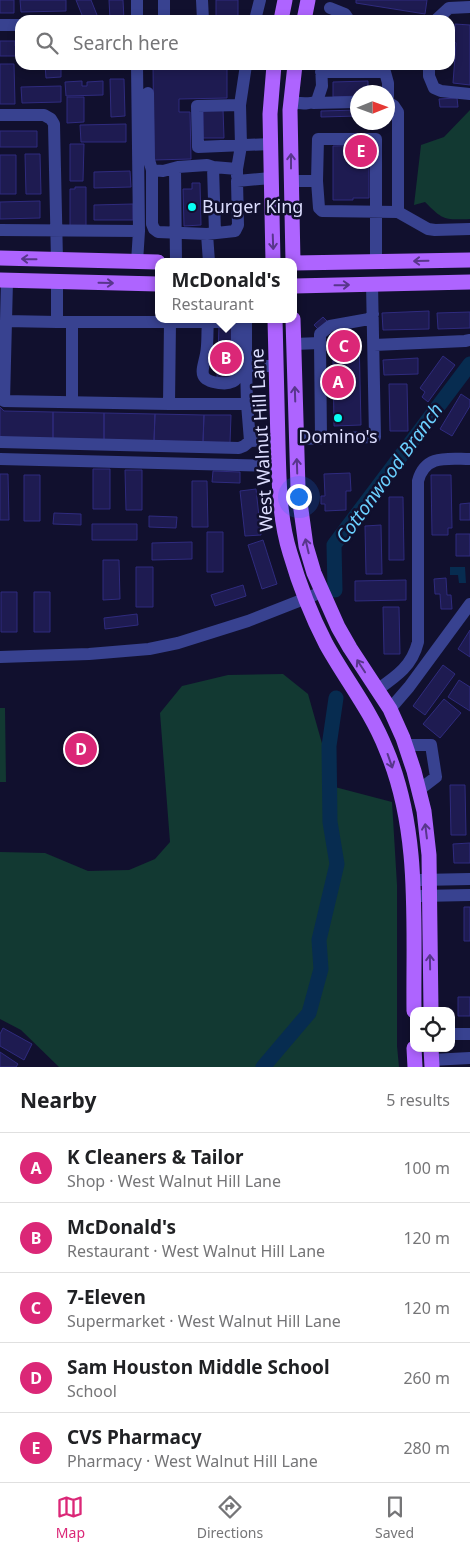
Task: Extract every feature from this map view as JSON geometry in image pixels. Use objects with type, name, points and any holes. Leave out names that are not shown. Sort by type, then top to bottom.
[{"type":"main road","points":[[282,15],[285,0]]},
{"type":"main road","points":[[305,15],[308,0]]},
{"type":"main road","points":[[273,258],[270,114],[274,70]]},
{"type":"main road","points":[[293,258],[291,102],[294,70]]},
{"type":"main road","points":[[0,258],[155,262]]},
{"type":"main road","points":[[57,260],[57,282]]},
{"type":"main road","points":[[297,263],[470,260]]},
{"type":"main road","points":[[3,281],[155,284]]},
{"type":"main road","points":[[297,286],[470,282]]},
{"type":"main road","name":"West Walnut Hill Lane","points":[[275,323],[281,501],[289,552],[305,599],[326,644],[371,716],[387,750],[398,785],[409,838],[413,880],[414,1007]]},
{"type":"main road","name":"West Walnut Hill Lane","points":[[294,323],[296,439],[299,492],[306,546],[322,592],[350,648],[390,709],[405,745],[419,790],[429,855],[431,1007]]},
{"type":"main road","points":[[278,440],[296,439]]},
{"type":"main road","points":[[360,699],[378,690]]},
{"type":"main road","points":[[371,716],[390,709]]},
{"type":"main road","points":[[414,1052],[415,1067]]},
{"type":"street","points":[[137,0],[137,15]]},
{"type":"street","points":[[164,0],[164,15]]},
{"type":"street","points":[[202,0],[203,15]]},
{"type":"street","points":[[256,15],[260,0]]},
{"type":"street","points":[[441,15],[449,8],[470,7]]},
{"type":"street","points":[[330,9],[346,15]]},
{"type":"street","points":[[0,25],[15,25]]},
{"type":"street","points":[[136,70],[139,231],[137,262]]},
{"type":"street","points":[[148,93],[149,160],[152,170],[152,224],[154,229],[158,232],[211,234],[234,231],[238,225],[237,175],[240,146],[240,105],[245,70]]},
{"type":"street","points":[[313,103],[317,101],[320,93],[321,70]]},
{"type":"street","points":[[353,70],[385,72],[388,85]]},
{"type":"street","points":[[429,70],[429,76],[434,88],[441,91],[470,94]]},
{"type":"street","points":[[291,102],[350,102]]},
{"type":"street","points":[[240,105],[197,106],[198,147],[271,144]]},
{"type":"street","points":[[395,108],[398,112],[398,212]]},
{"type":"street","points":[[0,114],[44,115],[52,119],[57,260]]},
{"type":"street","points":[[376,262],[376,211],[376,139],[318,139],[317,181],[319,208],[322,211],[376,211],[398,212],[435,230],[470,229]]},
{"type":"street","points":[[152,170],[163,171],[207,165],[237,175],[271,178]]},
{"type":"street","points":[[175,168],[176,258]]},
{"type":"street","points":[[208,258],[213,168]]},
{"type":"street","points":[[291,181],[317,181]]},
{"type":"street","points":[[0,230],[139,231]]},
{"type":"street","points":[[3,281],[6,322],[4,401],[247,404]]},
{"type":"street","points":[[56,322],[57,282]]},
{"type":"street","points":[[296,439],[375,437],[372,284]]},
{"type":"street","points":[[321,438],[320,334],[330,326],[369,318],[373,314]]},
{"type":"street","points":[[6,322],[155,320]]},
{"type":"street","points":[[72,322],[72,402]]},
{"type":"street","points":[[169,404],[170,323]]},
{"type":"street","points":[[204,323],[210,377],[213,382],[228,384],[236,381],[237,378],[237,323]]},
{"type":"street","points":[[246,323],[247,404],[250,441]]},
{"type":"street","points":[[374,345],[470,340]]},
{"type":"street","points":[[294,344],[320,343]]},
{"type":"street","points":[[246,366],[276,366]]},
{"type":"street","points":[[0,442],[239,448],[250,441],[278,440]]},
{"type":"street","points":[[0,459],[279,466]]},
{"type":"street","points":[[378,690],[407,666],[415,656],[418,642],[418,481],[421,472],[425,465],[432,461],[470,459]]},
{"type":"street","points":[[281,501],[299,492]]},
{"type":"street","points":[[0,657],[54,656],[148,649],[178,643],[220,630],[322,592]]},
{"type":"street","points":[[390,709],[409,687],[470,604]]},
{"type":"street","points":[[405,745],[431,745],[436,777],[419,790]]},
{"type":"street","points":[[413,880],[470,879]]},
{"type":"street","points":[[413,896],[470,895]]},
{"type":"street","points":[[455,1034],[470,1034]]},
{"type":"street","points":[[432,1058],[470,1058]]},
{"type":"green space","points":[[470,110],[470,219],[444,218],[425,202],[414,205],[421,145],[444,137]]},
{"type":"green space","points":[[283,674],[308,694],[323,747],[331,786],[392,802],[397,885],[397,1046],[399,1067],[59,1067],[21,1030],[0,1019],[0,852],[45,853],[88,871],[129,870],[155,859],[170,842],[160,713],[182,686],[228,675]]},
{"type":"green space","points":[[0,708],[5,708],[6,782],[0,782]]},
{"type":"water","points":[[450,567],[465,567],[466,583],[459,583],[458,575],[450,575]]},
{"type":"building","points":[[0,0],[14,0],[14,13],[0,13]]},
{"type":"building","points":[[20,0],[66,0],[66,11],[21,12]]},
{"type":"building","points":[[76,0],[91,0],[97,15],[82,15]]},
{"type":"building","points":[[109,0],[123,0],[124,15],[110,15]]},
{"type":"building","points":[[216,0],[238,0],[238,15],[216,15]]},
{"type":"building","points":[[356,0],[427,0],[425,14],[356,3]]},
{"type":"building","points":[[455,24],[470,25],[470,85],[453,83],[456,43]]},
{"type":"building","points":[[0,41],[15,41],[15,56],[0,56]]},
{"type":"building","points":[[0,64],[14,64],[15,104],[0,104]]},
{"type":"building","points":[[45,70],[61,70],[61,77],[46,78]]},
{"type":"building","points":[[153,70],[227,70],[227,98],[179,99],[179,112],[190,112],[191,159],[154,160]]},
{"type":"building","points":[[110,79],[124,79],[125,116],[111,117]]},
{"type":"building","points":[[82,81],[82,86],[87,86],[87,82],[103,81],[103,95],[66,96],[65,82]]},
{"type":"building","points":[[368,81],[368,85],[350,85],[350,96],[333,97],[333,82]]},
{"type":"building","points":[[61,86],[61,102],[22,103],[21,87]]},
{"type":"building","points":[[67,97],[84,97],[84,122],[67,123]]},
{"type":"building","points":[[457,98],[458,107],[440,107],[439,99]]},
{"type":"building","points":[[203,109],[223,109],[224,138],[203,138]]},
{"type":"building","points":[[350,110],[350,116],[321,117],[321,111]]},
{"type":"building","points":[[126,124],[126,142],[81,142],[80,125]]},
{"type":"building","points":[[0,131],[37,131],[37,147],[0,147]]},
{"type":"building","points":[[70,144],[84,144],[83,181],[70,181]]},
{"type":"building","points":[[369,145],[369,198],[333,200],[333,146]]},
{"type":"building","points":[[25,154],[40,154],[41,194],[26,194]]},
{"type":"building","points":[[0,155],[16,155],[16,194],[0,194]]},
{"type":"building","points":[[130,171],[131,187],[94,188],[94,172]]},
{"type":"building","name":"Burger King","points":[[192,183],[200,183],[201,225],[184,226],[183,189],[192,189]]},
{"type":"building","points":[[75,187],[86,187],[86,226],[70,226],[70,189],[75,189]]},
{"type":"building","points":[[40,201],[40,218],[0,219],[0,202]]},
{"type":"building","points":[[133,204],[133,220],[94,220],[94,205]]},
{"type":"building","points":[[429,311],[429,329],[383,330],[382,313]]},
{"type":"building","points":[[470,312],[470,328],[438,329],[437,313]]},
{"type":"building","points":[[323,317],[329,323],[321,332],[314,325]]},
{"type":"building","points":[[219,326],[234,326],[234,377],[217,378]]},
{"type":"building","points":[[335,336],[359,336],[361,425],[334,426],[333,360],[335,360]]},
{"type":"building","points":[[443,356],[455,365],[428,402],[422,397],[425,392],[420,388]]},
{"type":"building","points":[[418,358],[418,374],[384,375],[383,360]]},
{"type":"building","points":[[389,384],[407,384],[408,431],[390,431]]},
{"type":"building","points":[[461,394],[470,400],[470,406],[452,436],[440,429]]},
{"type":"building","points":[[0,407],[4,411],[53,412],[53,439],[0,438]]},
{"type":"building","points":[[53,412],[104,413],[104,440],[53,439]]},
{"type":"building","points":[[104,413],[155,414],[154,441],[104,440]]},
{"type":"building","points":[[155,414],[204,415],[203,442],[154,441]]},
{"type":"building","points":[[204,415],[231,415],[230,443],[203,442]]},
{"type":"building","points":[[93,469],[110,469],[110,509],[93,509]]},
{"type":"building","points":[[125,470],[142,470],[142,510],[126,510]]},
{"type":"building","points":[[213,471],[240,472],[240,483],[212,482]]},
{"type":"building","points":[[350,473],[351,491],[346,491],[346,510],[325,511],[325,504],[321,504],[321,496],[325,496],[324,474]]},
{"type":"building","points":[[0,474],[8,474],[9,520],[0,520]]},
{"type":"building","points":[[24,475],[40,475],[40,521],[24,521]]},
{"type":"building","points":[[431,475],[451,475],[452,528],[448,528],[448,535],[432,535]]},
{"type":"building","points":[[192,481],[207,481],[208,527],[192,527]]},
{"type":"building","points":[[256,489],[261,535],[245,536],[240,491]]},
{"type":"building","points":[[389,497],[403,497],[404,560],[389,560]]},
{"type":"building","points":[[470,503],[470,520],[460,520],[460,504]]},
{"type":"building","points":[[54,513],[81,514],[81,525],[53,524]]},
{"type":"building","points":[[149,516],[177,517],[176,528],[149,527]]},
{"type":"building","points":[[92,524],[137,524],[137,540],[92,540]]},
{"type":"building","points":[[381,525],[382,574],[366,574],[365,526]]},
{"type":"building","points":[[207,532],[223,532],[223,572],[207,572]]},
{"type":"building","points":[[456,534],[470,534],[470,556],[456,556]]},
{"type":"building","points":[[263,540],[277,584],[262,589],[248,545]]},
{"type":"building","points":[[192,542],[192,559],[152,560],[152,543]]},
{"type":"building","points":[[103,560],[119,560],[120,599],[103,600]]},
{"type":"building","points":[[136,567],[153,567],[153,607],[136,607]]},
{"type":"building","points":[[446,578],[447,595],[451,595],[452,609],[441,609],[440,594],[435,594],[434,579]]},
{"type":"building","points":[[406,580],[406,600],[355,601],[355,581]]},
{"type":"building","points":[[243,585],[246,596],[215,606],[211,595]]},
{"type":"building","points":[[1,592],[17,592],[17,632],[1,632]]},
{"type":"building","points":[[34,592],[50,592],[50,632],[34,632]]},
{"type":"building","points":[[383,607],[399,607],[400,654],[384,654]]},
{"type":"building","points":[[137,614],[138,625],[105,629],[104,618]]},
{"type":"building","points":[[470,630],[470,657],[458,649]]},
{"type":"building","points":[[443,665],[455,674],[425,715],[413,706]]},
{"type":"building","points":[[459,680],[470,687],[470,711],[448,697]]},
{"type":"building","points":[[444,699],[461,713],[440,738],[423,724]]},
{"type":"building","points":[[450,785],[465,785],[466,835],[451,835]]},
{"type":"building","points":[[470,843],[470,863],[454,863],[453,844]]},
{"type":"building","points":[[464,907],[470,907],[470,941],[464,941]]},
{"type":"building","points":[[458,997],[470,997],[470,1016],[458,1016]]},
{"type":"building","points":[[3,1028],[32,1044],[24,1060],[0,1046],[0,1034]]},
{"type":"building","points":[[0,1052],[18,1064],[16,1067],[0,1067]]},
{"type":"waterway","name":"Cottonwood Branch","points":[[335,590],[334,545],[470,364]]},
{"type":"waterway","name":"Cottonwood Branch","points":[[263,1067],[309,1013],[321,969],[319,940],[337,864],[330,822],[329,746],[336,698]]},
{"type":"place","name":"CVS Pharmacy","points":[[361,151]]},
{"type":"place","name":"Burger King","points":[[192,207]]},
{"type":"place","name":"7-Eleven","points":[[344,346]]},
{"type":"place","name":"McDonald's","points":[[226,358]]},
{"type":"place","name":"K Cleaners & Tailor","points":[[338,382]]},
{"type":"place","name":"Domino's","points":[[338,418]]},
{"type":"place","name":"Sam Houston Middle School","points":[[81,749]]}]
